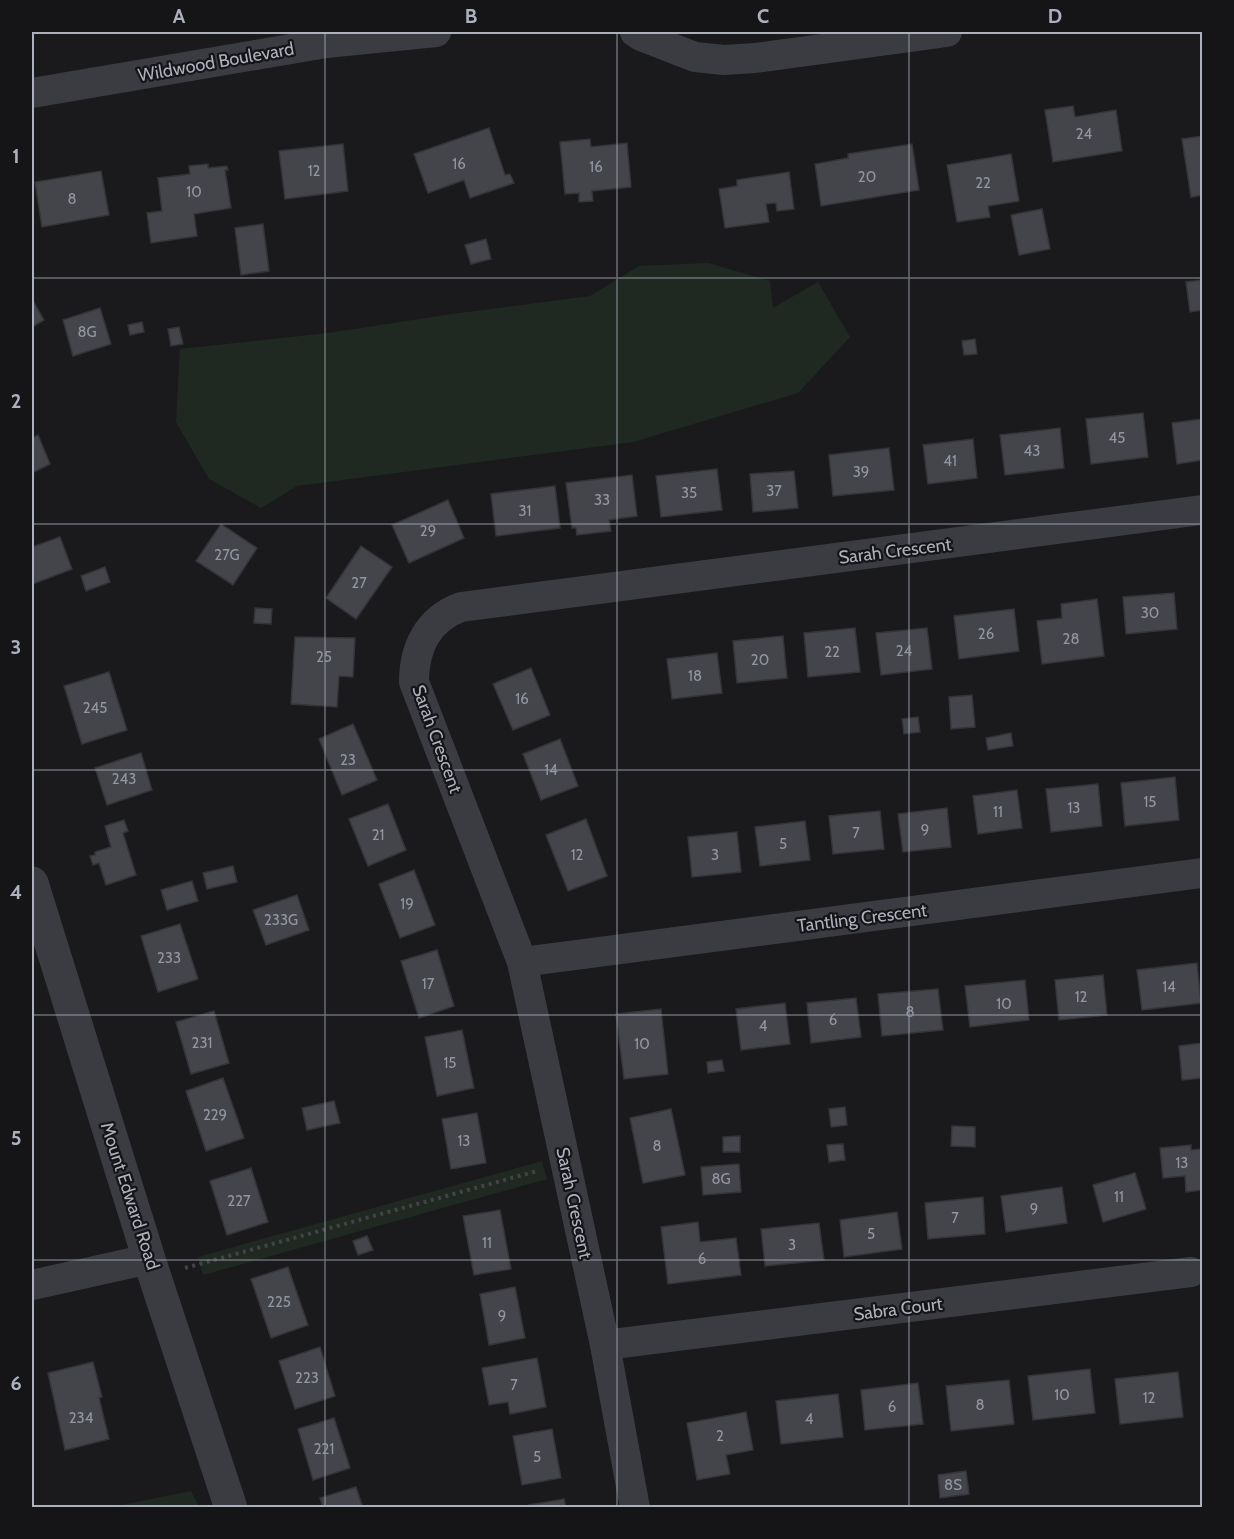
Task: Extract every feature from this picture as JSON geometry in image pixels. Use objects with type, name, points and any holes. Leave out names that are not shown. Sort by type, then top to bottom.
[{"type":"street","name":"Wildwood Boulevard","points":[[32,93],[326,43],[436,32]]},
{"type":"street","points":[[635,32],[695,57],[724,60],[947,32]]},
{"type":"street","name":"Sarah Crescent","points":[[635,1508],[605,1345],[522,962],[414,682],[414,664],[419,647],[435,623],[448,612],[472,606],[1203,510]]},
{"type":"street","name":"Tantling Crescent","points":[[522,962],[1203,873]]},
{"type":"street","name":"Mount Edward Road","points":[[32,883],[152,1267],[231,1508]]},
{"type":"street","points":[[32,1285],[152,1267]]},
{"type":"street","name":"Sabra Court","points":[[605,1345],[1191,1272]]},
{"type":"path","points":[[152,1267],[565,1162]]},
{"type":"shaded area","points":[[708,263],[770,281],[773,308],[818,282],[850,337],[798,393],[633,442],[297,486],[261,508],[209,479],[176,422],[180,349],[328,333],[590,296],[639,266]]},
{"type":"shaded area","points":[[542,1161],[547,1179],[203,1275],[198,1257]]},
{"type":"shaded area","points":[[191,1491],[199,1507],[112,1507]]},
{"type":"building","points":[[1073,106],[1075,117],[1116,110],[1122,151],[1053,162],[1045,110]]},
{"type":"building","points":[[489,128],[505,175],[510,174],[514,183],[470,198],[464,180],[428,193],[414,154]]},
{"type":"building","points":[[1202,136],[1202,195],[1191,197],[1182,139]]},
{"type":"building","points":[[590,139],[591,147],[627,143],[631,187],[592,191],[593,201],[579,202],[579,193],[565,194],[560,142]]},
{"type":"building","points":[[343,144],[348,191],[285,199],[279,151]]},
{"type":"building","points":[[912,144],[919,190],[821,206],[815,164],[848,158],[848,154]]},
{"type":"building","points":[[1011,154],[1019,201],[988,206],[990,217],[957,222],[947,165]]},
{"type":"building","points":[[208,164],[208,168],[227,166],[228,170],[225,170],[231,208],[194,214],[197,236],[151,243],[147,213],[162,211],[158,178],[190,174],[189,166]]},
{"type":"building","points":[[101,171],[109,215],[42,227],[35,182]]},
{"type":"building","points":[[789,172],[794,209],[777,211],[776,203],[766,204],[769,222],[725,228],[719,189],[737,186],[737,180]]},
{"type":"building","points":[[1042,209],[1050,249],[1019,255],[1011,215]]},
{"type":"building","points":[[263,224],[269,271],[241,275],[235,228]]},
{"type":"building","points":[[486,239],[491,259],[471,264],[465,245]]},
{"type":"building","points":[[1202,280],[1202,310],[1190,312],[1186,282]]},
{"type":"building","points":[[32,299],[44,320],[32,327]]},
{"type":"building","points":[[100,308],[111,344],[73,356],[63,320]]},
{"type":"building","points":[[142,322],[144,332],[130,335],[128,325]]},
{"type":"building","points":[[179,327],[183,344],[171,346],[168,329]]},
{"type":"building","points":[[975,339],[977,354],[964,355],[962,341]]},
{"type":"building","points":[[1143,413],[1148,457],[1091,464],[1086,419]]},
{"type":"building","points":[[1202,419],[1202,460],[1177,464],[1172,423]]},
{"type":"building","points":[[1060,428],[1064,468],[1005,475],[1000,435]]},
{"type":"building","points":[[38,435],[50,464],[32,473],[32,438]]},
{"type":"building","points":[[973,439],[977,478],[928,484],[923,445]]},
{"type":"building","points":[[889,448],[894,490],[833,496],[829,455]]},
{"type":"building","points":[[717,469],[722,510],[661,517],[656,476]]},
{"type":"building","points":[[794,471],[798,508],[753,512],[750,474]]},
{"type":"building","points":[[632,475],[637,516],[609,520],[611,531],[577,535],[576,528],[572,528],[566,483]]},
{"type":"building","points":[[555,486],[560,528],[496,536],[491,494]]},
{"type":"building","points":[[448,500],[464,538],[409,563],[392,525]]},
{"type":"building","points":[[221,524],[257,548],[233,585],[196,561]]},
{"type":"building","points":[[60,537],[72,569],[33,584],[32,547]]},
{"type":"building","points":[[361,546],[392,567],[356,619],[326,598]]},
{"type":"building","points":[[105,567],[110,582],[86,591],[81,576]]},
{"type":"building","points":[[1174,593],[1177,629],[1126,634],[1123,597]]},
{"type":"building","points":[[1097,599],[1104,656],[1042,664],[1037,621],[1062,618],[1061,604]]},
{"type":"building","points":[[255,608],[272,609],[271,624],[254,623]]},
{"type":"building","points":[[1014,609],[1019,651],[959,659],[954,616]]},
{"type":"building","points":[[855,628],[860,672],[808,677],[804,633]]},
{"type":"building","points":[[927,628],[932,669],[881,675],[876,633]]},
{"type":"building","points":[[783,636],[787,678],[737,683],[733,641]]},
{"type":"building","points":[[295,637],[355,638],[353,677],[339,676],[337,707],[291,704]]},
{"type":"building","points":[[717,653],[722,693],[672,699],[667,659]]},
{"type":"building","points":[[531,668],[550,715],[513,730],[493,684]]},
{"type":"building","points":[[109,672],[127,730],[82,744],[64,686]]},
{"type":"building","points":[[972,695],[975,727],[951,729],[949,697]]},
{"type":"building","points":[[918,717],[920,732],[904,734],[902,719]]},
{"type":"building","points":[[353,724],[377,780],[342,795],[319,739]]},
{"type":"building","points":[[1011,733],[1013,746],[988,750],[986,738]]},
{"type":"building","points":[[560,739],[578,786],[541,800],[523,754]]},
{"type":"building","points":[[141,753],[152,790],[107,805],[95,768]]},
{"type":"building","points":[[1175,777],[1179,820],[1125,826],[1121,783]]},
{"type":"building","points":[[1098,784],[1102,826],[1051,832],[1046,789]]},
{"type":"building","points":[[1017,790],[1022,828],[978,834],[973,796]]},
{"type":"building","points":[[388,804],[406,850],[368,866],[349,819]]},
{"type":"building","points":[[947,808],[951,847],[903,852],[898,814]]},
{"type":"building","points":[[880,811],[884,849],[833,854],[829,816]]},
{"type":"building","points":[[586,819],[607,876],[568,891],[546,835]]},
{"type":"building","points":[[124,820],[128,831],[123,833],[136,875],[106,885],[99,863],[93,865],[90,856],[111,847],[105,826]]},
{"type":"building","points":[[805,821],[810,860],[760,866],[755,827]]},
{"type":"building","points":[[737,832],[741,872],[692,877],[688,837]]},
{"type":"building","points":[[233,866],[237,882],[207,889],[203,873]]},
{"type":"building","points":[[414,870],[435,925],[400,938],[379,884]]},
{"type":"building","points":[[192,881],[198,901],[167,910],[161,890]]},
{"type":"building","points":[[297,895],[309,930],[266,945],[253,910]]},
{"type":"building","points":[[180,924],[198,979],[158,992],[141,936]]},
{"type":"building","points":[[437,950],[454,1006],[419,1018],[401,961]]},
{"type":"building","points":[[1197,963],[1201,1003],[1142,1010],[1137,970]]},
{"type":"building","points":[[1103,975],[1107,1015],[1059,1020],[1055,980]]},
{"type":"building","points":[[1025,980],[1029,1020],[970,1027],[965,986]]},
{"type":"building","points":[[938,989],[943,1030],[882,1036],[878,994]]},
{"type":"building","points":[[856,998],[861,1037],[811,1043],[807,1003]]},
{"type":"building","points":[[785,1003],[790,1044],[741,1050],[736,1009]]},
{"type":"building","points":[[661,1009],[668,1074],[624,1079],[616,1014]]},
{"type":"building","points":[[214,1011],[229,1063],[191,1074],[176,1022]]},
{"type":"building","points":[[462,1030],[474,1088],[437,1096],[425,1037]]},
{"type":"building","points":[[1202,1043],[1202,1078],[1182,1080],[1179,1046]]},
{"type":"building","points":[[722,1060],[724,1071],[708,1073],[707,1062]]},
{"type":"building","points":[[223,1078],[244,1138],[206,1151],[186,1091]]},
{"type":"building","points":[[334,1101],[340,1123],[307,1130],[302,1108]]},
{"type":"building","points":[[845,1107],[847,1125],[831,1127],[829,1109]]},
{"type":"building","points":[[671,1109],[685,1175],[643,1183],[630,1118]]},
{"type":"building","points":[[477,1113],[486,1163],[451,1169],[442,1119]]},
{"type":"building","points":[[952,1126],[975,1127],[975,1147],[951,1146]]},
{"type":"building","points":[[740,1136],[740,1152],[723,1152],[723,1137]]},
{"type":"building","points":[[843,1144],[845,1160],[829,1162],[827,1145]]},
{"type":"building","points":[[1191,1145],[1191,1150],[1202,1149],[1202,1190],[1186,1192],[1185,1176],[1163,1178],[1160,1148]]},
{"type":"building","points":[[739,1164],[741,1192],[703,1195],[701,1167]]},
{"type":"building","points":[[251,1168],[268,1222],[227,1235],[210,1181]]},
{"type":"building","points":[[1135,1173],[1146,1209],[1103,1222],[1093,1185]]},
{"type":"building","points":[[1062,1187],[1067,1223],[1006,1232],[1001,1196]]},
{"type":"building","points":[[983,1197],[985,1234],[928,1239],[925,1203]]},
{"type":"building","points":[[500,1210],[511,1269],[474,1275],[463,1216]]},
{"type":"building","points":[[897,1212],[902,1249],[844,1257],[840,1220]]},
{"type":"building","points":[[698,1222],[700,1242],[736,1238],[741,1275],[668,1284],[661,1227]]},
{"type":"building","points":[[819,1223],[824,1260],[765,1266],[761,1229]]},
{"type":"building","points":[[367,1236],[373,1250],[358,1255],[353,1241]]},
{"type":"building","points":[[288,1267],[308,1325],[271,1338],[251,1279]]},
{"type":"building","points":[[515,1287],[525,1338],[489,1345],[480,1294]]},
{"type":"building","points":[[320,1347],[335,1396],[295,1409],[279,1361]]},
{"type":"building","points":[[537,1358],[546,1407],[510,1414],[508,1402],[489,1405],[482,1368]]},
{"type":"building","points":[[93,1362],[109,1439],[65,1450],[48,1373]]},
{"type":"building","points":[[1090,1369],[1095,1413],[1033,1420],[1028,1376]]},
{"type":"building","points":[[1178,1372],[1183,1417],[1120,1424],[1115,1379]]},
{"type":"building","points":[[1009,1380],[1014,1424],[951,1431],[946,1386]]},
{"type":"building","points":[[918,1383],[923,1424],[865,1430],[861,1390]]},
{"type":"building","points":[[838,1394],[843,1437],[781,1444],[776,1401]]},
{"type":"building","points":[[746,1412],[753,1450],[726,1455],[730,1474],[697,1480],[687,1423]]},
{"type":"building","points":[[334,1418],[350,1468],[313,1480],[298,1429]]},
{"type":"building","points":[[552,1429],[561,1478],[522,1485],[513,1436]]},
{"type":"building","points":[[966,1471],[969,1494],[940,1498],[938,1475]]},
{"type":"building","points":[[356,1487],[363,1508],[323,1508],[320,1498]]},
{"type":"building","points":[[564,1499],[566,1508],[529,1508],[529,1505]]}]
